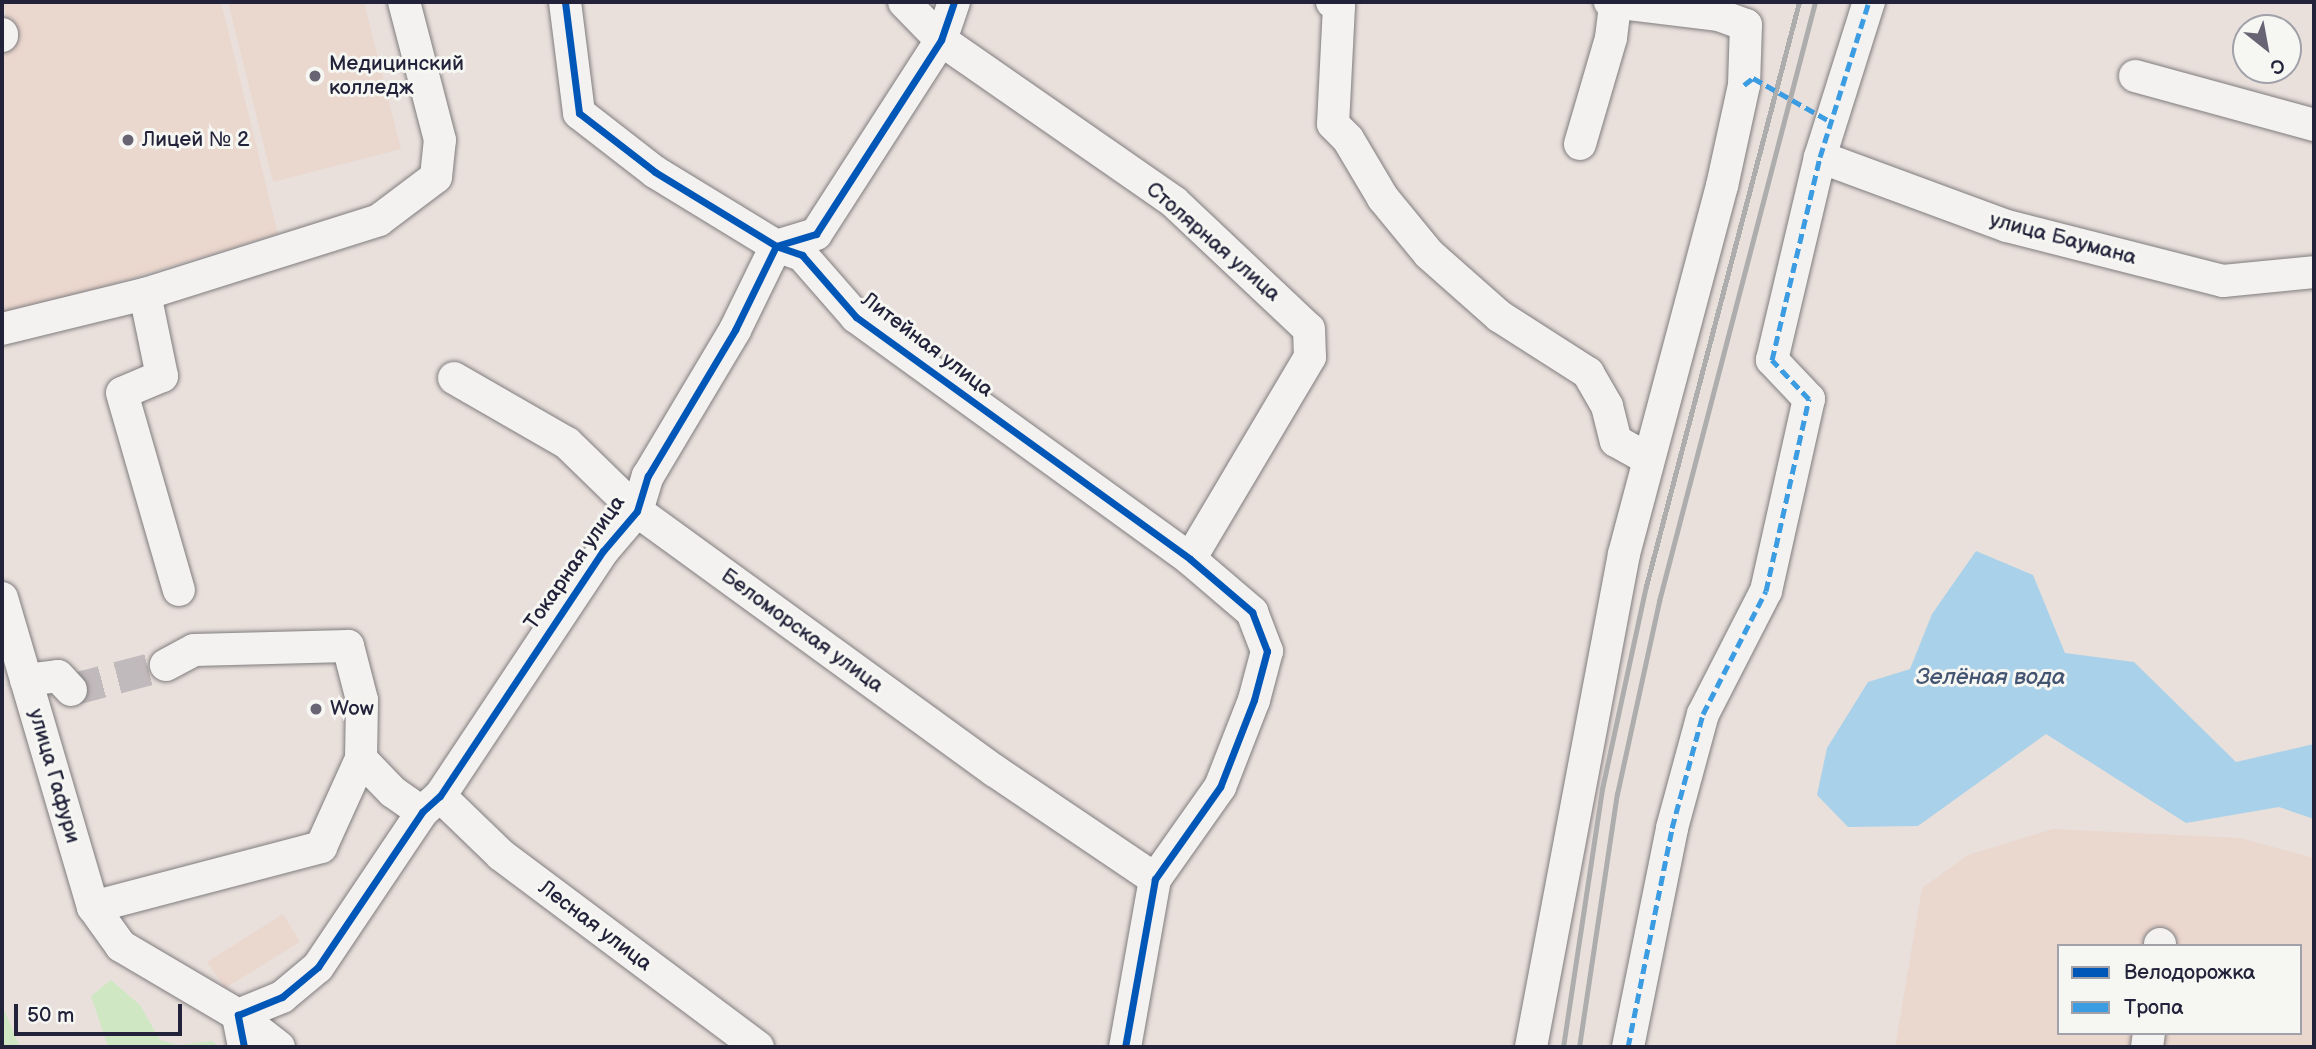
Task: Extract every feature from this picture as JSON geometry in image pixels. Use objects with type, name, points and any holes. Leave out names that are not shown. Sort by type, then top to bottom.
[{"type":"street","points":[[2,330],[145,294],[379,220],[436,177],[440,140],[404,2]]},
{"type":"street","name":"Литейная улица","points":[[565,2],[579,113],[655,172],[776,246],[802,255],[856,317],[1190,559],[1252,612],[1267,651],[1254,700],[1220,787],[1155,879]]},
{"type":"street","name":"Столярная улица","points":[[904,2],[941,40],[1174,202],[1309,329],[1310,357],[1190,559]]},
{"type":"street","points":[[776,246],[816,234],[941,40],[954,2]]},
{"type":"street","points":[[1332,2],[1339,6],[1333,124],[1348,139],[1383,198],[1429,254],[1499,316],[1588,373],[1607,406],[1616,440],[1648,459]]},
{"type":"street","points":[[1628,1047],[1672,828],[1703,714],[1766,591],[1809,399],[1772,360],[1820,157],[1869,2]]},
{"type":"street","points":[[1531,1047],[1624,554],[1722,186],[1744,85],[1739,14],[1616,3],[1611,38],[1580,144]]},
{"type":"street","points":[[2135,76],[2314,125]]},
{"type":"street","name":"улица Баумана","points":[[1820,157],[2007,226],[2223,281],[2314,272]]},
{"type":"street","name":"Токарная улица","points":[[238,1015],[282,997],[318,967],[603,551],[637,511],[648,476],[735,330],[776,246]]},
{"type":"street","points":[[145,294],[162,376],[122,393],[179,590]]},
{"type":"street","name":"Беломорская улица","points":[[454,377],[567,443],[637,511],[995,771],[1155,879]]},
{"type":"street","name":"улица Гафури","points":[[2,598],[93,907],[121,946],[238,1015]]},
{"type":"street","points":[[93,907],[321,847],[361,759],[362,700],[348,646],[196,659],[166,665]]},
{"type":"street","points":[[26,680],[58,676],[71,690]]},
{"type":"street","name":"Лесная улица","points":[[361,759],[393,792],[431,804],[758,1047]]},
{"type":"street","points":[[1125,1047],[1155,879]]},
{"type":"street","points":[[238,1015],[244,1047]]},
{"type":"street","points":[[238,1015],[279,1047]]},
{"type":"shaded area","name":"Лицей № 2","points":[[3,2],[221,2],[278,234],[2,317],[2,46],[12,42]]},
{"type":"shaded area","name":"Медицинский колледж","points":[[228,2],[364,2],[401,149],[273,182]]},
{"type":"shaded area","points":[[2053,829],[2240,838],[2314,858],[2314,1047],[1895,1047],[1922,888],[1968,855]]},
{"type":"shaded area","points":[[283,914],[300,942],[225,988],[207,962]]},
{"type":"green space","points":[[111,980],[140,1005],[160,1040],[178,1045],[212,1041],[220,1047],[108,1047],[91,996]]},
{"type":"green space","points":[[2,1011],[5,1012],[20,1047],[2,1047]]},
{"type":"water","name":"Зелёная вода","points":[[1976,551],[2033,575],[2065,653],[2134,662],[2236,762],[2314,744],[2314,819],[2279,807],[2186,823],[2046,734],[1918,826],[1848,827],[1817,795],[1827,748],[1868,682],[1910,669],[1932,614]]},
{"type":"tunnel","points":[[71,690],[166,665]]},
{"type":"railway","points":[[1563,1047],[1602,789],[1646,586],[1799,2]]},
{"type":"railway","points":[[1579,1047],[1617,794],[1659,601],[1815,2]]},
{"type":"marked path","points":[[1628,1047],[1672,828],[1703,714],[1766,591],[1809,399],[1772,360],[1820,157],[1869,2]]},
{"type":"marked path","points":[[1744,85],[1753,78],[1831,122]]},
{"type":"cycle path","points":[[565,2],[579,113],[655,172],[776,246],[802,255],[856,317],[1190,559],[1252,612],[1267,651],[1254,700],[1220,787],[1155,879],[1125,1047]]},
{"type":"cycle path","points":[[244,1047],[238,1015],[282,997],[318,967],[422,812],[440,796],[603,551],[637,511],[648,476],[735,330],[776,246],[816,234],[941,40],[954,2]]},
{"type":"place","name":"Медицинский колледж","points":[[315,76]]},
{"type":"place","name":"Лицей № 2","points":[[128,140]]},
{"type":"place","name":"Wow","points":[[316,709]]}]
